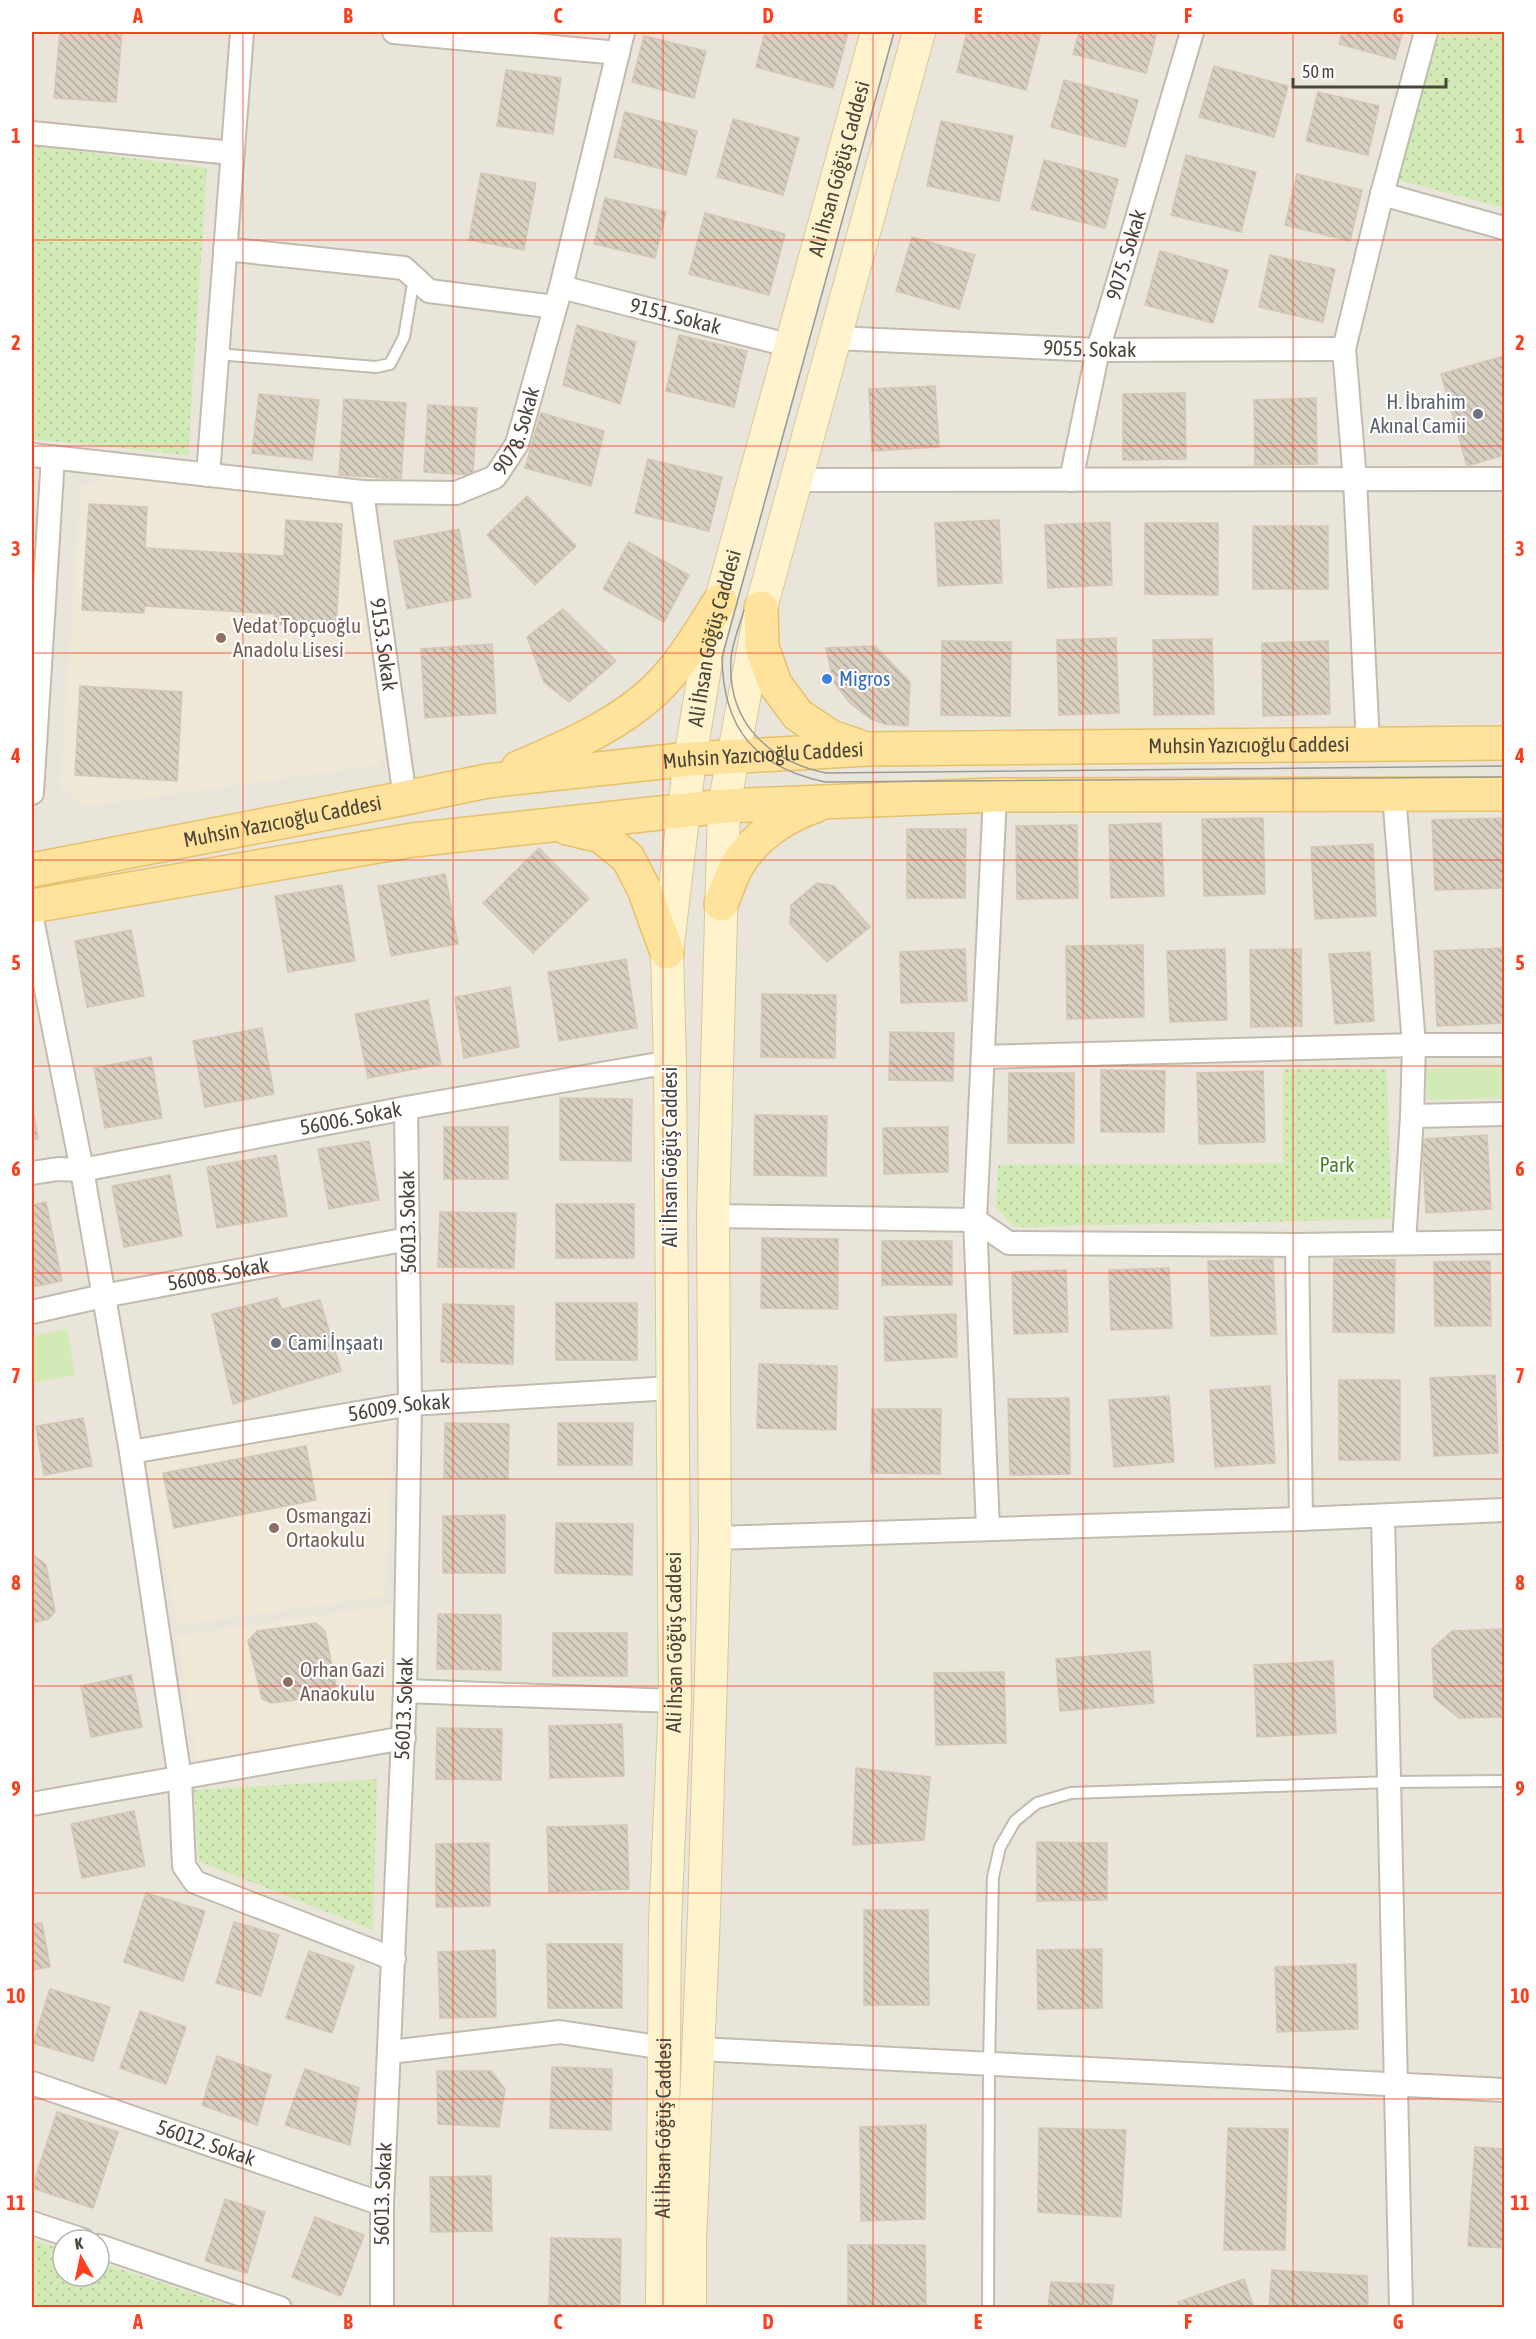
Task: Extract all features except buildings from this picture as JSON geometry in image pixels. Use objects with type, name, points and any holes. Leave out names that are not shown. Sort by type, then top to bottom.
[{"type":"main road","name":"Ali İhsan Göğüş Caddesi","points":[[662,2307],[665,1923],[675,1701],[670,1062],[667,952],[690,759],[709,643],[877,32]]},
{"type":"main road","name":"Ali İhsan Göğüş Caddesi","points":[[690,2307],[690,2241],[715,1538],[713,1216],[724,806],[761,608],[919,32]]},
{"type":"main road","points":[[487,781],[558,751],[616,720],[660,685],[688,650],[720,602]]},
{"type":"main road","points":[[761,608],[762,647],[775,684],[798,715],[831,737],[868,749]]},
{"type":"main road","name":"Muhsin Yazıcıoğlu Caddesi","points":[[32,870],[487,781],[690,759],[868,749],[1504,743]]},
{"type":"main road","name":"Muhsin Yazıcıoğlu Caddesi","points":[[32,906],[413,840],[724,806],[995,795],[1504,794]]},
{"type":"main road","points":[[721,904],[736,867],[761,836],[793,813],[831,800]]},
{"type":"main road","points":[[554,825],[601,836],[628,858],[644,889],[667,952]]},
{"type":"street","points":[[208,475],[242,32]]},
{"type":"street","points":[[394,32],[621,42]]},
{"type":"street","name":"9075. Sokak","points":[[1071,480],[1098,350],[1192,32]]},
{"type":"street","points":[[1368,744],[1355,480],[1344,349],[1382,194],[1426,32]]},
{"type":"street","name":"9078. Sokak","points":[[42,456],[362,492],[456,493],[495,477],[517,444],[558,297],[621,42]]},
{"type":"street","points":[[32,133],[232,153]]},
{"type":"street","points":[[1382,194],[1504,228]]},
{"type":"street","name":"9151. Sokak","points":[[225,249],[404,268],[429,291],[558,297],[792,346]]},
{"type":"street","name":"9055. Sokak","points":[[835,338],[1098,350],[1344,349]]},
{"type":"street","points":[[32,794],[42,456]]},
{"type":"street","points":[[796,480],[1504,479]]},
{"type":"street","name":"9153. Sokak","points":[[362,492],[405,798]]},
{"type":"street","points":[[1394,794],[1414,1045],[1404,1242]]},
{"type":"street","points":[[988,1529],[975,1220],[995,795]]},
{"type":"street","points":[[32,918],[82,1170],[131,1452],[180,1779],[184,1866],[195,1882],[394,1959]]},
{"type":"street","points":[[983,1057],[1414,1045],[1504,1045]]},
{"type":"street","name":"56006. Sokak","points":[[32,1173],[58,1169],[82,1170],[406,1108],[670,1062]]},
{"type":"street","name":"56013. Sokak","points":[[382,2307],[382,2204],[405,1691],[410,1404],[406,1108]]},
{"type":"street","points":[[1412,1116],[1504,1114]]},
{"type":"street","points":[[713,1216],[975,1220],[1009,1243],[1297,1245],[1504,1242]]},
{"type":"street","name":"56008. Sokak","points":[[32,1312],[103,1296],[408,1239]]},
{"type":"street","points":[[1297,1245],[1301,1519]]},
{"type":"street","name":"56009. Sokak","points":[[131,1452],[410,1404],[671,1388]]},
{"type":"street","points":[[715,1538],[1504,1510]]},
{"type":"street","points":[[1383,1516],[1401,2307]]},
{"type":"street","points":[[405,1691],[675,1701]]},
{"type":"street","points":[[32,1804],[404,1738]]},
{"type":"street","points":[[390,2052],[560,2032],[664,2048]]},
{"type":"street","points":[[698,2049],[1504,2090]]},
{"type":"street","name":"56012. Sokak","points":[[32,2082],[382,2204]]},
{"type":"street","points":[[32,2223],[51,2229]]},
{"type":"street","points":[[111,2250],[280,2307]]},
{"type":"lane","points":[[217,354],[376,368],[390,364],[404,337],[414,277]]},
{"type":"lane","points":[[988,2307],[989,2064],[993,1877],[1000,1847],[1015,1821],[1037,1803],[1071,1793],[1092,1791],[1504,1781]]},
{"type":"shaded area","points":[[32,32],[1504,32],[1504,2307],[32,2308]]},
{"type":"shaded area","name":"Vedat Topçuoğlu Anadolu Lisesi","points":[[111,476],[334,499],[351,510],[356,529],[386,747],[380,765],[86,806],[60,787],[81,486]]},
{"type":"shaded area","name":"Osmangazi Ortaokulu","points":[[394,1420],[385,1596],[178,1625],[145,1461]]},
{"type":"shaded area","name":"Orhan Gazi Anaokulu","points":[[391,1605],[392,1728],[197,1760],[177,1636]]},
{"type":"green space","points":[[1439,32],[1504,32],[1504,208],[1399,180]]},
{"type":"green space","points":[[32,145],[207,168],[188,455],[32,439]]},
{"type":"green space","points":[[1504,1067],[1504,1098],[1427,1100],[1426,1069]]},
{"type":"green space","name":"Park","points":[[1283,1069],[1387,1069],[1391,1219],[1014,1227],[996,1207],[998,1165],[1283,1163]]},
{"type":"green space","points":[[67,1329],[75,1375],[32,1383],[32,1336]]},
{"type":"green space","points":[[377,1779],[373,1930],[198,1861],[194,1790]]},
{"type":"green space","points":[[32,2239],[51,2246],[51,2288],[111,2288],[111,2266],[233,2307],[32,2307]]},
{"type":"tram line","points":[[894,32],[722,657],[729,705],[748,741],[762,755],[780,766],[825,782],[1504,777]]},
{"type":"tram line","points":[[744,610],[734,640],[731,659],[736,702],[744,720],[755,735],[786,759],[826,773],[1504,766]]},
{"type":"place","name":"H. İbrahim Akınal Camii","points":[[1478,414]]},
{"type":"place","name":"Vedat Topçuoğlu Anadolu Lisesi","points":[[221,638]]},
{"type":"place","name":"Migros","points":[[827,679]]},
{"type":"place","name":"Cami İnşaatı","points":[[276,1343]]},
{"type":"place","name":"Osmangazi Ortaokulu","points":[[274,1528]]},
{"type":"place","name":"Orhan Gazi Anaokulu","points":[[288,1682]]}]
